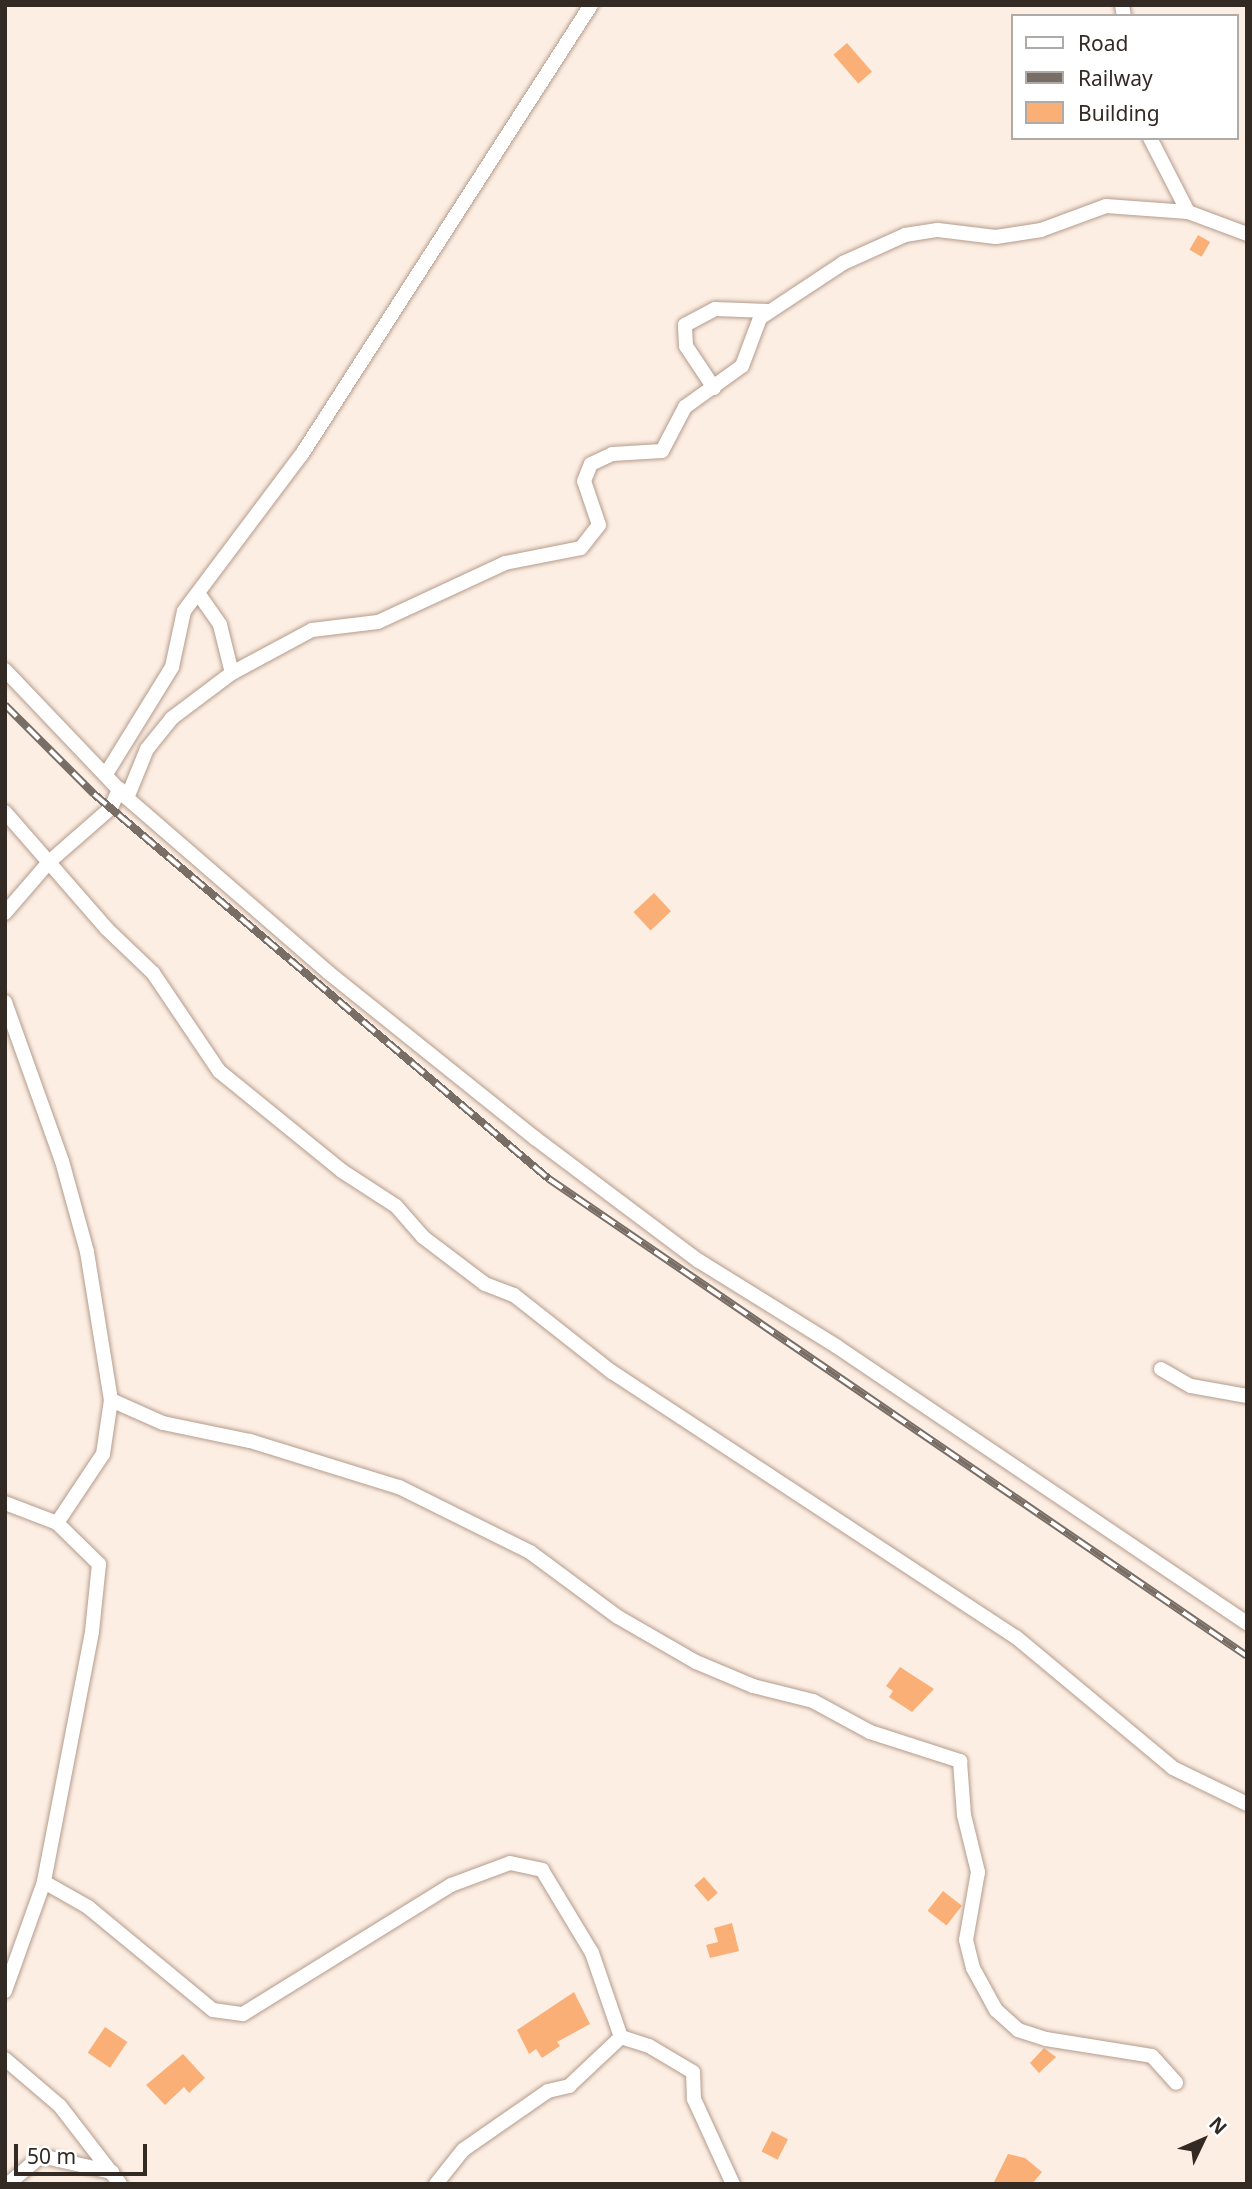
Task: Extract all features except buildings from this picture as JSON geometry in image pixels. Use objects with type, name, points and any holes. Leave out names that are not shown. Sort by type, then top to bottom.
[{"type":"street","points":[[106,774],[150,695],[169,671],[181,617],[302,454],[591,5]]},
{"type":"street","points":[[1151,140],[1188,212]]},
{"type":"street","points":[[5,913],[49,862],[111,808],[123,793],[147,749],[172,718],[232,673],[312,630],[378,622],[505,564],[581,548],[599,525],[584,481],[587,469],[612,454],[662,451],[685,407],[742,366],[756,325],[768,311],[843,263],[905,235],[938,230],[996,237],[1041,230],[1106,206],[1188,212],[1247,234]]},
{"type":"street","points":[[714,388],[686,346],[685,325],[715,309],[768,311]]},
{"type":"street","points":[[198,593],[220,625],[232,673]]},
{"type":"street","points":[[5,670],[123,793],[328,973],[535,1138],[699,1261],[836,1346],[1247,1623]]},
{"type":"street","points":[[5,812],[153,974],[219,1071],[342,1171],[396,1206],[423,1237],[485,1284],[514,1295],[612,1371],[1025,1644],[1173,1768],[1247,1804]]},
{"type":"street","points":[[5,1002],[62,1161],[86,1252],[111,1400],[103,1454],[57,1522]]},
{"type":"street","points":[[1161,1369],[1191,1386],[1247,1395]]},
{"type":"street","points":[[111,1400],[163,1423],[250,1441],[399,1487],[530,1552],[618,1617],[696,1662],[754,1686],[813,1701],[870,1732],[960,1761],[964,1815],[978,1871],[967,1940],[974,1968],[996,2010],[1018,2030],[1046,2039],[1152,2056],[1176,2083]]},
{"type":"street","points":[[5,1503],[57,1522],[99,1564],[88,1669],[44,1882],[5,1991]]},
{"type":"street","points":[[44,1882],[88,1907],[213,2010],[243,2014],[451,1885],[510,1863],[542,1870],[592,1953],[621,2037]]},
{"type":"street","points":[[436,2184],[463,2150],[548,2091],[569,2086],[621,2037]]},
{"type":"street","points":[[621,2037],[649,2046],[693,2072],[694,2099],[733,2184]]},
{"type":"street","points":[[5,2059],[60,2106],[116,2178]]},
{"type":"street","points":[[8,2184],[41,2156],[116,2178]]},
{"type":"railway","points":[[5,705],[94,794],[549,1179],[1247,1656]]}]
